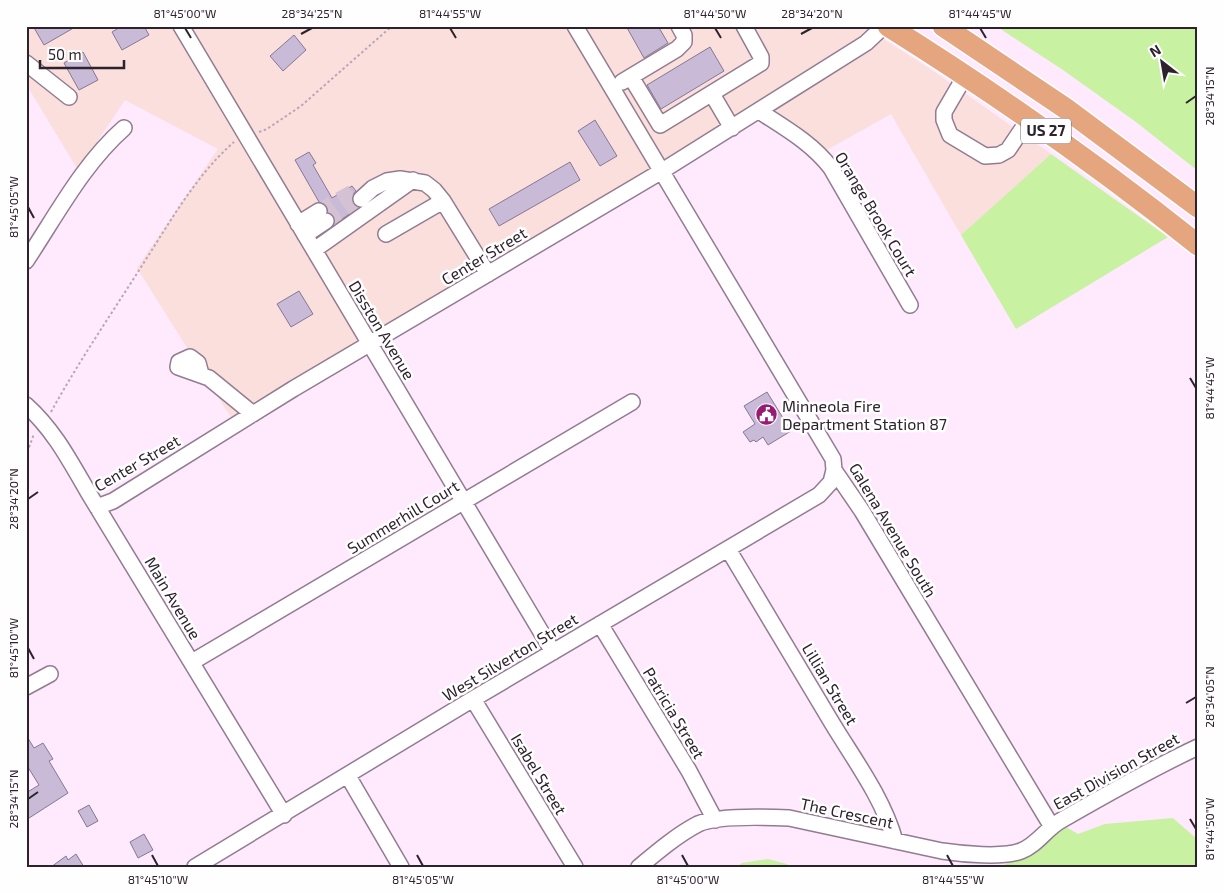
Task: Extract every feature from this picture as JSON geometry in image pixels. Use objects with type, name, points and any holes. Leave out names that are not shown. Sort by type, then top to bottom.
[{"type":"highway","name":"US 27","points":[[888,26],[1029,119],[1121,185],[1198,245]]},
{"type":"highway","name":"US 27","points":[[943,26],[1065,108],[1198,207]]},
{"type":"street","name":"Disston Avenue","points":[[181,26],[553,652]]},
{"type":"street","name":"Galena Avenue South","points":[[575,26],[833,459],[834,470],[862,511],[1052,827]]},
{"type":"street","points":[[612,88],[678,49],[684,42],[684,35],[679,26]]},
{"type":"street","points":[[631,77],[660,125],[761,63],[761,57],[744,26]]},
{"type":"street","name":"Center Street","points":[[97,507],[113,501],[253,414],[662,171],[866,44],[884,26]]},
{"type":"street","points":[[26,63],[69,97]]},
{"type":"street","points":[[966,76],[944,112],[944,120],[950,135],[985,156],[999,155],[1008,150],[1029,119]]},
{"type":"street","points":[[712,94],[732,128]]},
{"type":"street","name":"Orange Brook Court","points":[[759,111],[821,154],[831,168],[910,305]]},
{"type":"street","points":[[26,261],[93,160],[110,140],[124,128]]},
{"type":"street","points":[[358,194],[387,181],[400,179],[425,183],[443,201],[488,274]]},
{"type":"street","points":[[314,250],[413,180]]},
{"type":"street","points":[[386,234],[443,201]]},
{"type":"street","points":[[301,229],[322,216]]},
{"type":"street","points":[[201,374],[209,378],[253,414]]},
{"type":"street","name":"Summerhill Court","points":[[192,662],[632,402]]},
{"type":"street","name":"Main Avenue","points":[[26,406],[52,431],[65,451],[97,507],[284,814]]},
{"type":"street","name":"West Silverton Street","points":[[196,867],[473,699],[818,495],[831,482],[834,470]]},
{"type":"street","name":"Lillian Street","points":[[728,548],[831,722],[873,788],[886,815],[895,841]]},
{"type":"street","name":"Patricia Street","points":[[600,624],[689,771],[715,820]]},
{"type":"street","points":[[26,687],[50,674]]},
{"type":"street","name":"Isabel Street","points":[[473,699],[575,867]]},
{"type":"street","name":"East Division Street","points":[[1052,827],[1155,767],[1198,746]]},
{"type":"street","points":[[348,776],[401,867]]},
{"type":"street","name":"The Crescent","points":[[638,867],[697,825],[715,820],[766,816],[789,818],[961,854],[1016,853],[1034,844],[1052,827]]},
{"type":"path","points":[[26,468],[28,450],[36,429],[50,414],[88,350],[184,200],[220,155],[236,140],[267,129],[301,106],[392,26]]},
{"type":"shaded area","points":[[26,26],[174,26],[361,342],[232,419],[137,268],[218,149],[125,100],[78,170],[26,84],[26,71],[70,106],[77,97],[26,56]]},
{"type":"shaded area","points":[[188,26],[568,26],[654,168],[371,336]]},
{"type":"shaded area","points":[[582,26],[863,26],[871,31],[759,104],[756,103],[664,162]]},
{"type":"shaded area","points":[[882,38],[929,68],[1051,154],[961,235],[891,114],[825,151],[774,110],[870,49]]},
{"type":"green space","points":[[996,26],[1198,26],[1198,171],[1136,122],[1063,70]]},
{"type":"green space","points":[[1051,154],[1168,237],[1016,329],[961,235]]},
{"type":"green space","points":[[1173,818],[1198,840],[1198,867],[1001,867],[1066,827],[1078,834],[1105,824]]},
{"type":"green space","points":[[768,859],[787,864],[790,867],[736,867],[742,863]]},
{"type":"building","points":[[33,26],[77,26],[44,45]]},
{"type":"building","points":[[122,26],[144,26],[149,35],[122,50],[112,32]]},
{"type":"building","points":[[626,26],[658,26],[668,43],[644,58]]},
{"type":"building","points":[[294,35],[306,50],[283,71],[270,56]]},
{"type":"building","points":[[710,47],[724,71],[661,109],[647,85]]},
{"type":"building","points":[[83,52],[98,80],[79,90],[64,63]]},
{"type":"building","points":[[595,120],[617,156],[600,166],[578,131]]},
{"type":"building","points":[[309,152],[316,163],[313,165],[332,198],[352,186],[356,191],[352,196],[352,201],[358,208],[335,224],[334,216],[328,212],[327,206],[319,202],[295,160]]},
{"type":"building","points":[[570,162],[580,180],[499,226],[489,209]]},
{"type":"building","points":[[299,291],[313,314],[291,327],[277,304]]},
{"type":"building","name":"Minneola Fire Department Station 87","points":[[767,392],[791,431],[768,445],[763,437],[756,442],[754,440],[750,442],[743,432],[755,424],[744,406]]},
{"type":"building","points":[[26,735],[34,748],[43,743],[53,759],[49,761],[68,793],[26,820],[26,793],[39,785],[26,764]]},
{"type":"building","points":[[89,805],[98,821],[87,827],[78,811]]},
{"type":"building","points":[[144,834],[153,850],[138,858],[130,842]]},
{"type":"building","points":[[76,854],[84,867],[51,867],[66,856],[68,860]]},
{"type":"tunnel","points":[[319,211],[356,190]]},
{"type":"tunnel","points":[[326,221],[361,199]]},
{"type":"place","name":"Minneola Fire Department Station 87","points":[[766,415]]}]
